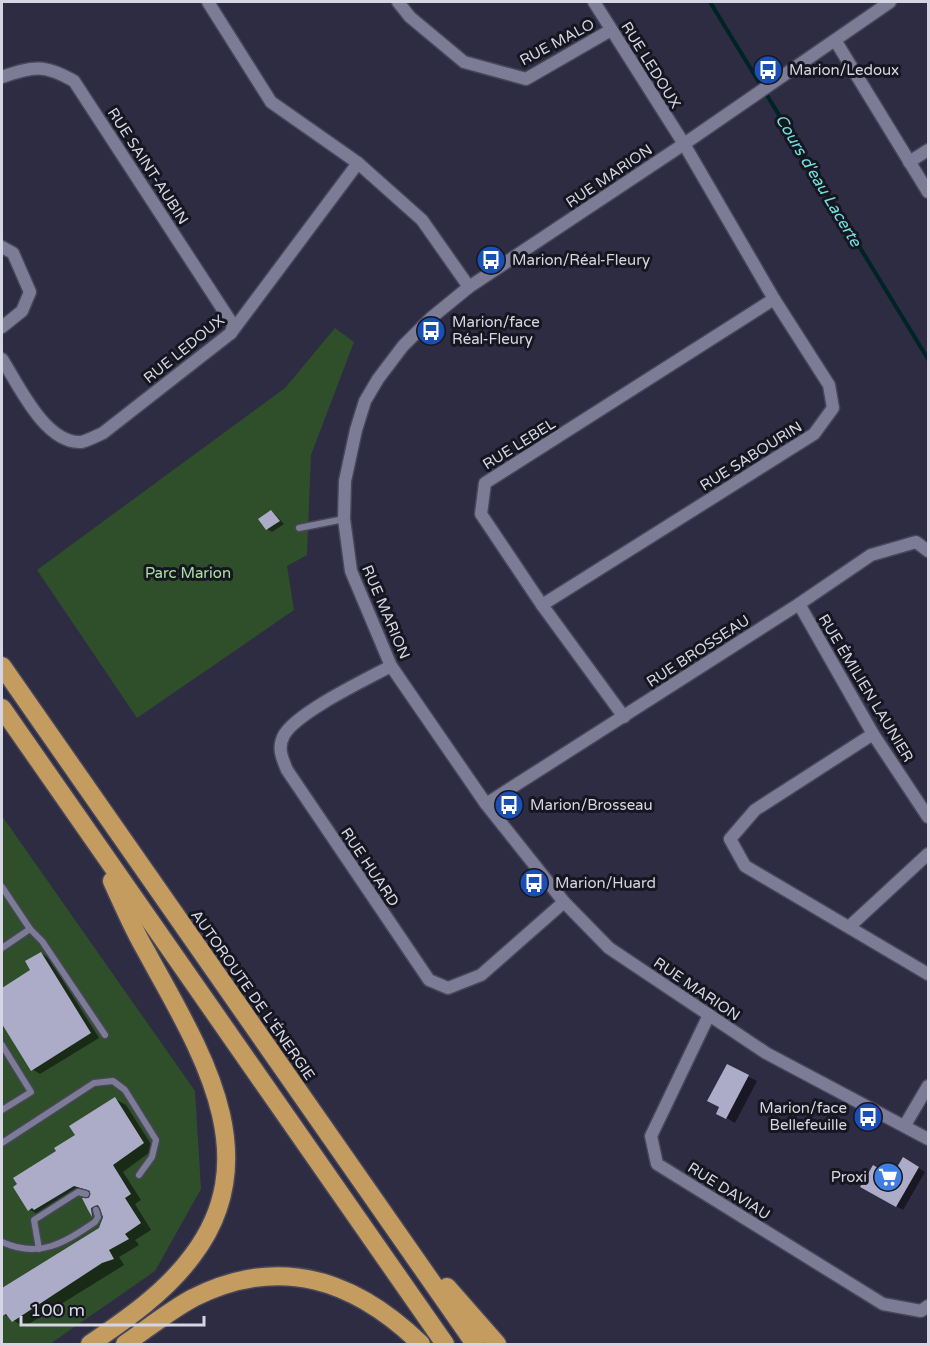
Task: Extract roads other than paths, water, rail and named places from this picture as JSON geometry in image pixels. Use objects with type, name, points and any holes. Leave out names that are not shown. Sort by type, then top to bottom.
[{"type":"highway","name":"AUTOROUTE DE L'ÉNERGIE","points":[[2,666],[475,1344]]},
{"type":"highway","points":[[2,708],[445,1344]]},
{"type":"highway","points":[[90,834],[145,950],[205,1062],[219,1102],[225,1147],[220,1201],[210,1227],[197,1250],[161,1290],[90,1344]]},
{"type":"highway","points":[[378,1205],[497,1344]]},
{"type":"highway","points":[[125,1344],[182,1305],[210,1291],[243,1280],[281,1275],[315,1279],[356,1294],[395,1321],[421,1344]]},
{"type":"street","points":[[208,2],[271,102],[358,163],[422,220],[469,287]]},
{"type":"street","name":"RUE MALO","points":[[398,2],[410,17],[464,62],[526,79],[611,30]]},
{"type":"street","name":"RUE LEDOUX","points":[[594,2],[684,144]]},
{"type":"street","name":"RUE MARION","points":[[890,2],[684,144],[469,287],[403,346],[365,401],[345,481],[344,519],[351,571],[391,666],[486,804],[564,902],[609,948],[766,1053],[928,1139]]},
{"type":"street","points":[[835,40],[928,192]]},
{"type":"street","name":"RUE SAINT-AUBIN","points":[[2,76],[26,69],[53,69],[74,81],[233,325],[231,333]]},
{"type":"street","name":"RUE SABOURIN","points":[[542,605],[814,434],[833,408],[829,385],[774,299],[684,144]]},
{"type":"street","points":[[909,162],[928,150]]},
{"type":"street","name":"RUE LEDOUX","points":[[2,359],[37,415],[59,437],[81,442],[103,433],[231,333],[358,163]]},
{"type":"street","points":[[2,247],[13,253],[30,292],[22,311],[2,327]]},
{"type":"street","name":"RUE LEBEL","points":[[624,717],[542,605],[481,514],[485,483],[774,299]]},
{"type":"street","name":"RUE BROSSEAU","points":[[486,804],[872,555],[916,542],[928,551]]},
{"type":"street","name":"RUE ÉMILIEN LAUNIER","points":[[799,604],[873,734],[928,817]]},
{"type":"street","name":"RUE HUARD","points":[[391,666],[311,711],[285,733],[279,751],[287,770],[429,980],[448,988],[481,975],[564,902]]},
{"type":"street","points":[[873,734],[755,810],[730,839],[745,866],[928,974]]},
{"type":"street","points":[[850,926],[928,854]]},
{"type":"street","name":"RUE DAVIAU","points":[[709,1015],[651,1136],[657,1164],[883,1304],[921,1311],[928,1305]]},
{"type":"street","points":[[905,1125],[928,1086]]},
{"type":"lane","points":[[299,528],[344,519]]},
{"type":"lane","points":[[2,887],[30,929],[42,941],[105,1035]]},
{"type":"lane","points":[[2,948],[30,929]]},
{"type":"lane","points":[[2,1045],[31,1092],[2,1110]]},
{"type":"lane","points":[[2,1143],[94,1083],[109,1080],[125,1090],[156,1140],[152,1157],[139,1175]]},
{"type":"lane","points":[[39,1249],[34,1220],[78,1192],[86,1194]]},
{"type":"lane","points":[[2,1242],[39,1249],[57,1246],[95,1222],[98,1218],[96,1210]]},
{"type":"waterway","name":"Cours d'eau Lacerte","points":[[710,2],[928,359]]},
{"type":"place","name":"Marion/Ledoux","points":[[768,70]]},
{"type":"place","name":"Marion/Réal-Fleury","points":[[491,260]]},
{"type":"place","name":"Marion/face Réal-Fleury","points":[[431,331]]},
{"type":"place","name":"Marion/Brosseau","points":[[509,805]]},
{"type":"place","name":"Marion/Huard","points":[[534,883]]},
{"type":"place","name":"Marion/face Bellefeuille","points":[[868,1117]]},
{"type":"place","name":"Proxi","points":[[888,1177]]},
{"type":"park label","name":"Parc Marion","points":[[188,573]]}]
